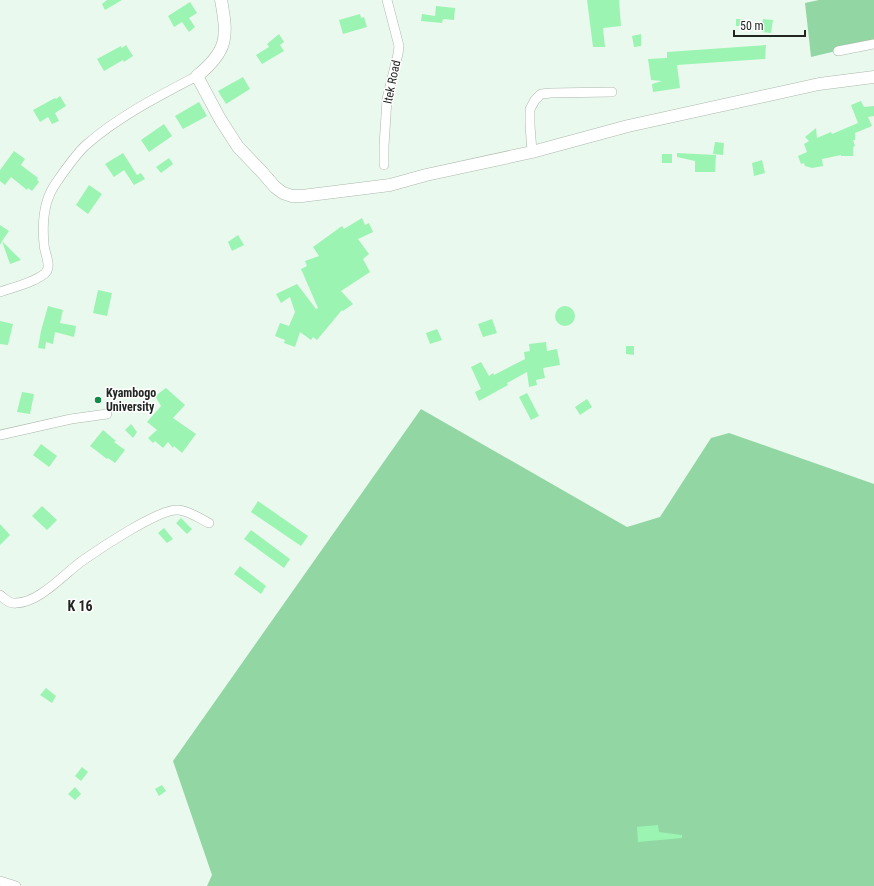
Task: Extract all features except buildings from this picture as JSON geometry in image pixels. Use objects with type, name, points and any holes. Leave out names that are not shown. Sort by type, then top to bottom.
[{"type":"street","points":[[0,292],[41,276],[47,270],[48,264],[44,245],[43,219],[46,201],[55,184],[85,146],[116,122],[197,76],[211,65],[220,52],[225,39],[225,25],[221,0]]},
{"type":"street","name":"Itek Road","points":[[384,165],[387,99],[398,54],[398,46],[387,0]]},
{"type":"street","points":[[838,51],[874,44]]},
{"type":"street","points":[[197,76],[220,119],[238,147],[275,187],[282,193],[292,196],[390,185],[426,175],[532,152],[628,126],[819,84],[874,76]]},
{"type":"street","points":[[532,152],[530,110],[540,94],[612,92]]},
{"type":"street","points":[[0,435],[71,419],[107,414]]},
{"type":"street","points":[[0,595],[7,601],[15,604],[32,598],[61,580],[81,562],[125,533],[146,521],[172,510],[179,510],[209,523]]},
{"type":"street","points":[[0,881],[16,886]]},
{"type":"green space","points":[[819,0],[874,0],[874,42],[811,57],[805,3]]},
{"type":"green space","points":[[421,409],[627,527],[660,517],[711,438],[729,433],[874,484],[874,886],[207,886],[212,875],[173,761]]},
{"type":"place","name":"Kyambogo University","points":[[98,400]]},
{"type":"district","name":"K 16","points":[[80,606]]}]
